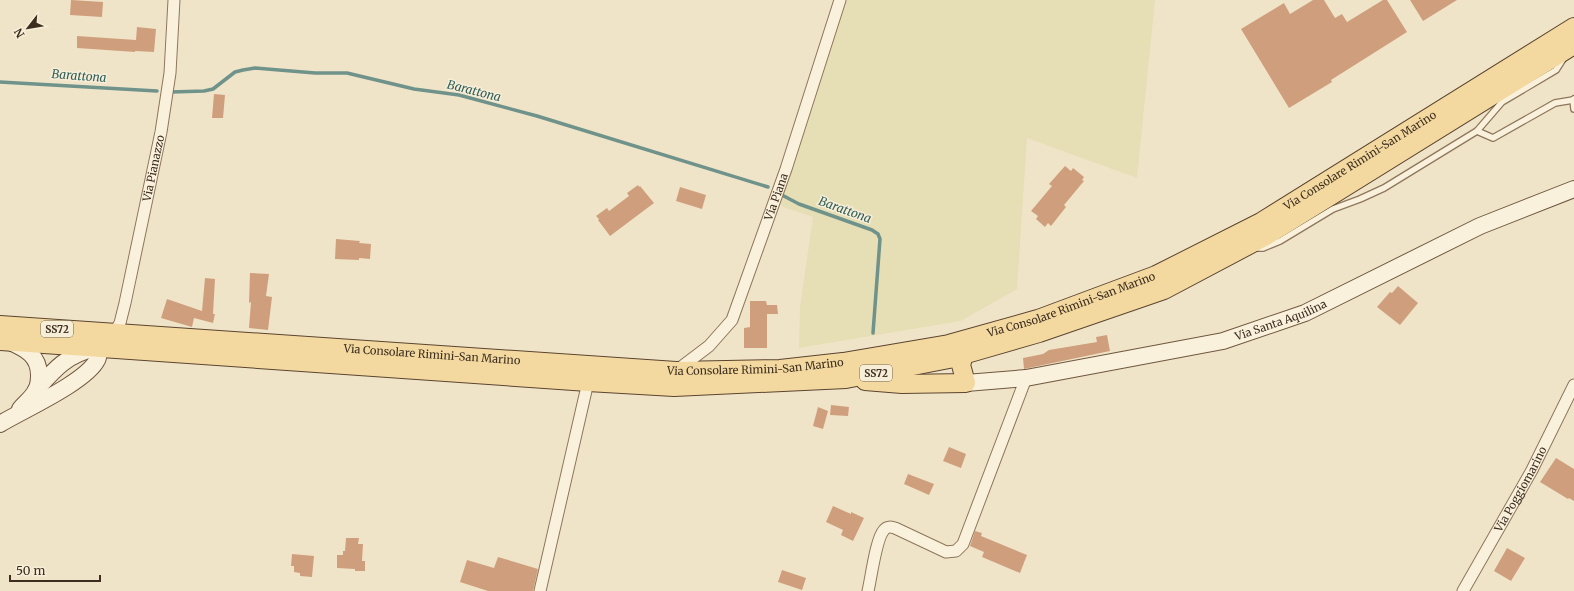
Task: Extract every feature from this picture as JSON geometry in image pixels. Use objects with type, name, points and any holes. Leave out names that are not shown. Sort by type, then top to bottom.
[{"type":"main road","name":"Via Consolare Rimini-San Marino","points":[[0,325],[676,372],[780,369],[843,362],[949,344],[1038,319],[1156,275],[1261,222],[1574,27]]},
{"type":"main road","name":"Via Consolare Rimini-San Marino","points":[[5,341],[674,387],[846,379],[964,369],[1039,333],[1164,290],[1246,247],[1273,232],[1573,45]]},
{"type":"main road","points":[[846,379],[902,384],[964,369]]},
{"type":"street","name":"Via Pianazzo","points":[[114,333],[120,323],[125,303],[162,132],[170,73],[174,0]]},
{"type":"street","name":"Via Piana","points":[[676,372],[709,346],[732,320],[786,169],[840,0]]},
{"type":"street","name":"Via Santa Aquilina","points":[[964,369],[1026,378],[1224,341],[1305,314],[1480,226],[1574,189]]},
{"type":"street","points":[[15,415],[52,373],[71,356],[99,348],[114,333]]},
{"type":"street","points":[[5,341],[25,349],[33,355],[39,367],[39,381],[36,390]]},
{"type":"street","points":[[0,424],[33,406],[90,370],[98,359],[99,348]]},
{"type":"street","points":[[868,591],[879,540],[884,530],[889,527],[895,528],[946,552],[956,552],[963,544],[1026,378]]},
{"type":"street","points":[[540,591],[588,382]]},
{"type":"street","name":"Via Poggiomarino","points":[[1463,591],[1532,470],[1574,385]]},
{"type":"lane","points":[[1246,247],[1263,248],[1280,241],[1332,209],[1360,199],[1384,188],[1477,131],[1502,102],[1556,70],[1573,45]]},
{"type":"lane","points":[[1477,131],[1493,138],[1555,103],[1573,100],[1574,109]]},
{"type":"shaded area","points":[[844,0],[1155,0],[1137,178],[1027,138],[1017,289],[961,321],[799,348],[800,307],[813,217],[783,207],[777,200]]},
{"type":"building","points":[[71,0],[103,2],[102,17],[70,15]]},
{"type":"building","points":[[1313,0],[1324,0],[1335,18],[1342,14],[1347,22],[1383,0],[1387,0],[1407,32],[1331,80],[1332,82],[1289,108],[1241,29],[1284,3],[1290,14]]},
{"type":"building","points":[[1410,0],[1457,0],[1423,21]]},
{"type":"building","points":[[137,27],[156,29],[154,52],[77,48],[77,36],[136,40]]},
{"type":"building","points":[[214,94],[225,95],[223,118],[212,118]]},
{"type":"building","points":[[1065,166],[1071,171],[1073,168],[1084,177],[1082,180],[1084,181],[1064,205],[1066,207],[1051,226],[1048,223],[1045,227],[1036,219],[1038,216],[1031,211],[1052,186],[1049,184]]},
{"type":"building","points":[[638,185],[654,203],[610,236],[596,216],[607,208],[609,211],[629,196],[627,193]]},
{"type":"building","points":[[680,187],[706,195],[702,209],[676,201]]},
{"type":"building","points":[[336,239],[360,241],[359,243],[371,244],[370,259],[335,259]]},
{"type":"building","points":[[250,273],[269,274],[266,296],[272,297],[268,330],[249,328],[251,302],[249,303]]},
{"type":"building","points":[[205,278],[215,279],[213,314],[215,314],[213,323],[194,318],[192,327],[161,318],[167,299],[202,311]]},
{"type":"building","points":[[1398,286],[1418,303],[1400,325],[1377,307],[1390,292],[1392,293]]},
{"type":"building","points":[[750,301],[766,301],[767,305],[777,305],[778,314],[767,314],[767,348],[744,348],[744,328],[750,327]]},
{"type":"building","points":[[1107,335],[1110,351],[1024,369],[1023,358],[1043,354],[1049,350],[1097,342],[1096,337]]},
{"type":"building","points":[[831,405],[849,407],[848,416],[830,415]]},
{"type":"building","points":[[818,407],[828,411],[823,429],[813,426]]},
{"type":"building","points":[[949,447],[966,454],[961,468],[943,461]]},
{"type":"building","points":[[1556,458],[1574,469],[1574,501],[1540,482]]},
{"type":"building","points":[[908,474],[934,484],[929,495],[904,484]]},
{"type":"building","points":[[833,506],[864,518],[853,541],[841,535],[843,530],[826,522]]},
{"type":"building","points":[[975,531],[982,533],[981,536],[1027,555],[1020,573],[982,557],[984,552],[970,546]]},
{"type":"building","points":[[346,538],[359,538],[358,544],[363,544],[362,561],[365,561],[365,571],[337,568],[337,555],[343,555],[343,551],[345,551]]},
{"type":"building","points":[[1507,548],[1525,558],[1511,581],[1494,571]]},
{"type":"building","points":[[292,554],[314,556],[312,577],[300,576],[300,573],[294,572],[294,566],[291,566]]},
{"type":"building","points":[[498,557],[538,569],[533,591],[488,591],[460,582],[467,560],[494,568]]},
{"type":"building","points":[[782,570],[806,578],[802,590],[778,582]]},
{"type":"waterway","name":"Barattona","points":[[171,92],[204,91],[213,89],[235,72],[255,68],[315,73],[347,73],[414,89],[459,95],[537,116],[768,187]]},
{"type":"waterway","name":"Barattona","points":[[0,82],[157,91]]},
{"type":"waterway","name":"Barattona","points":[[780,194],[799,204],[872,230],[878,234],[880,239],[873,333]]}]
